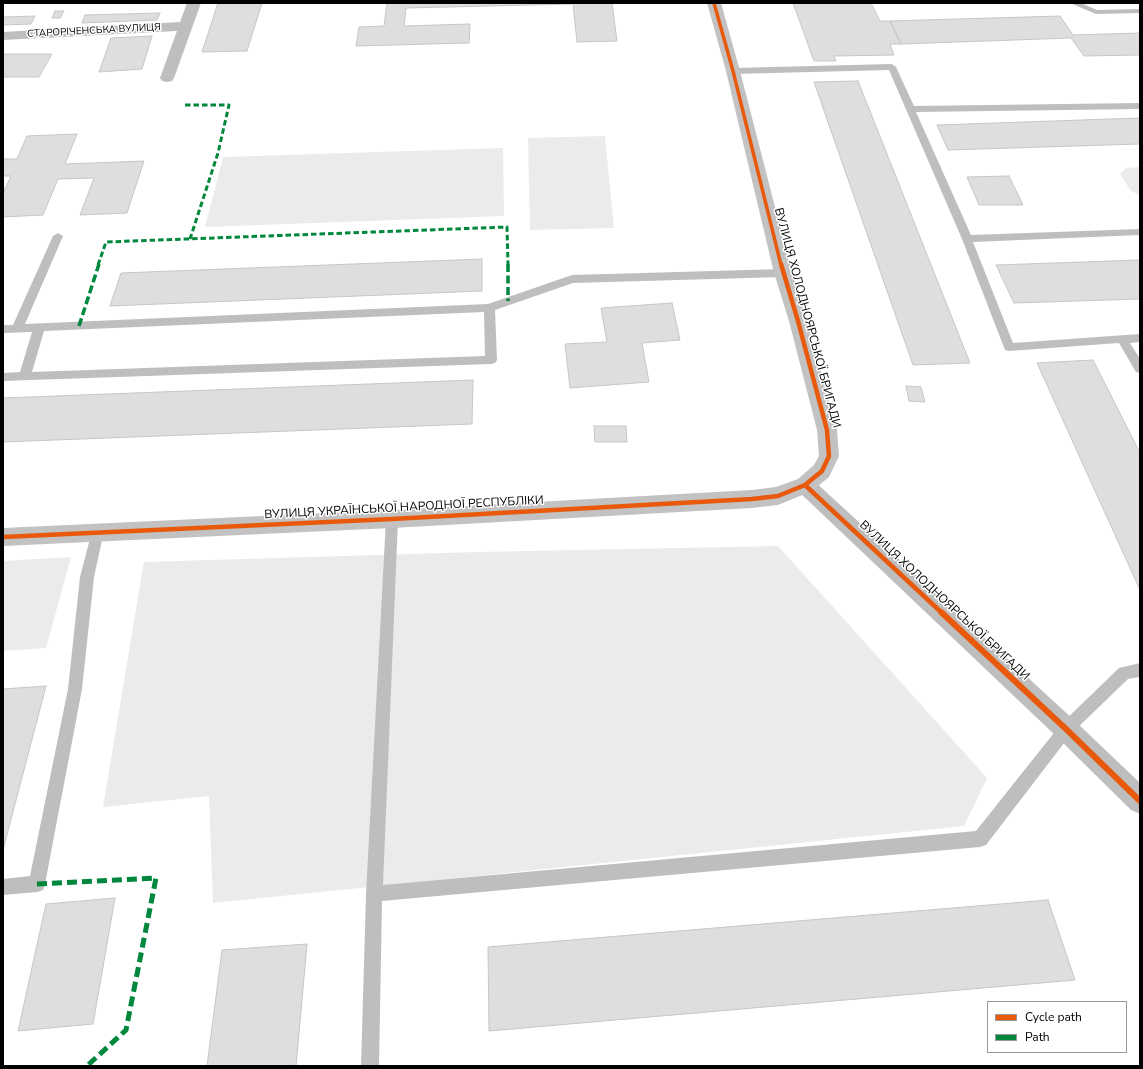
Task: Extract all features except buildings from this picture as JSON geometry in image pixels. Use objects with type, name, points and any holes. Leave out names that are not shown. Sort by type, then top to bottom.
[{"type":"street","points":[[167,78],[194,3]]},
{"type":"street","name":"ВУЛИЦЯ ХОЛОДНОЯРСЬКОЇ БРИГАДИ","points":[[714,3],[733,71],[783,273],[798,320],[827,430],[829,456],[822,471],[804,485],[1066,729],[1140,802]]},
{"type":"street","name":"СТАРОРІЧЕНСЬКА ВУЛИЦЯ","points":[[3,36],[186,26]]},
{"type":"street","name":"ВУЛИЦЯ УКРАЇНСЬКОЇ НАРОДНОЇ РЕСПУБЛІКИ","points":[[3,537],[392,519],[752,499],[778,496],[804,485]]},
{"type":"lane","points":[[1074,3],[1096,12],[1140,11]]},
{"type":"lane","points":[[733,71],[892,67],[967,239],[1009,347],[1140,338]]},
{"type":"lane","points":[[910,109],[1140,106]]},
{"type":"lane","points":[[967,239],[1140,232]]},
{"type":"lane","points":[[17,329],[58,236]]},
{"type":"lane","points":[[3,329],[489,308],[572,279],[783,273]]},
{"type":"lane","points":[[3,377],[491,360],[489,308]]},
{"type":"lane","points":[[25,376],[39,328]]},
{"type":"lane","points":[[1123,340],[1140,369]]},
{"type":"lane","points":[[370,1066],[374,894],[392,519]]},
{"type":"lane","points":[[3,887],[37,884],[75,689],[87,577],[98,532]]},
{"type":"lane","points":[[374,894],[980,839],[1066,729],[1124,673],[1140,670]]},
{"type":"shaded area","points":[[605,136],[614,228],[530,230],[528,138]]},
{"type":"shaded area","points":[[503,148],[504,216],[205,227],[223,157]]},
{"type":"shaded area","points":[[1140,167],[1140,195],[1131,191],[1120,174],[1126,168]]},
{"type":"shaded area","points":[[778,546],[987,778],[964,826],[213,903],[209,796],[103,807],[144,562],[478,552]]},
{"type":"shaded area","points":[[71,557],[46,648],[3,651],[3,561]]},
{"type":"marked path","points":[[185,105],[229,105],[218,153],[190,239]]},
{"type":"marked path","points":[[79,326],[106,242],[507,227],[508,301]]},
{"type":"marked path","points":[[37,884],[156,878],[126,1030],[87,1066]]},
{"type":"cycle path","points":[[3,537],[392,519],[752,499],[778,496],[805,485],[822,471],[829,456],[827,430],[798,321],[783,273],[733,71],[714,3]]},
{"type":"cycle path","points":[[805,485],[1066,729],[1140,801]]}]
